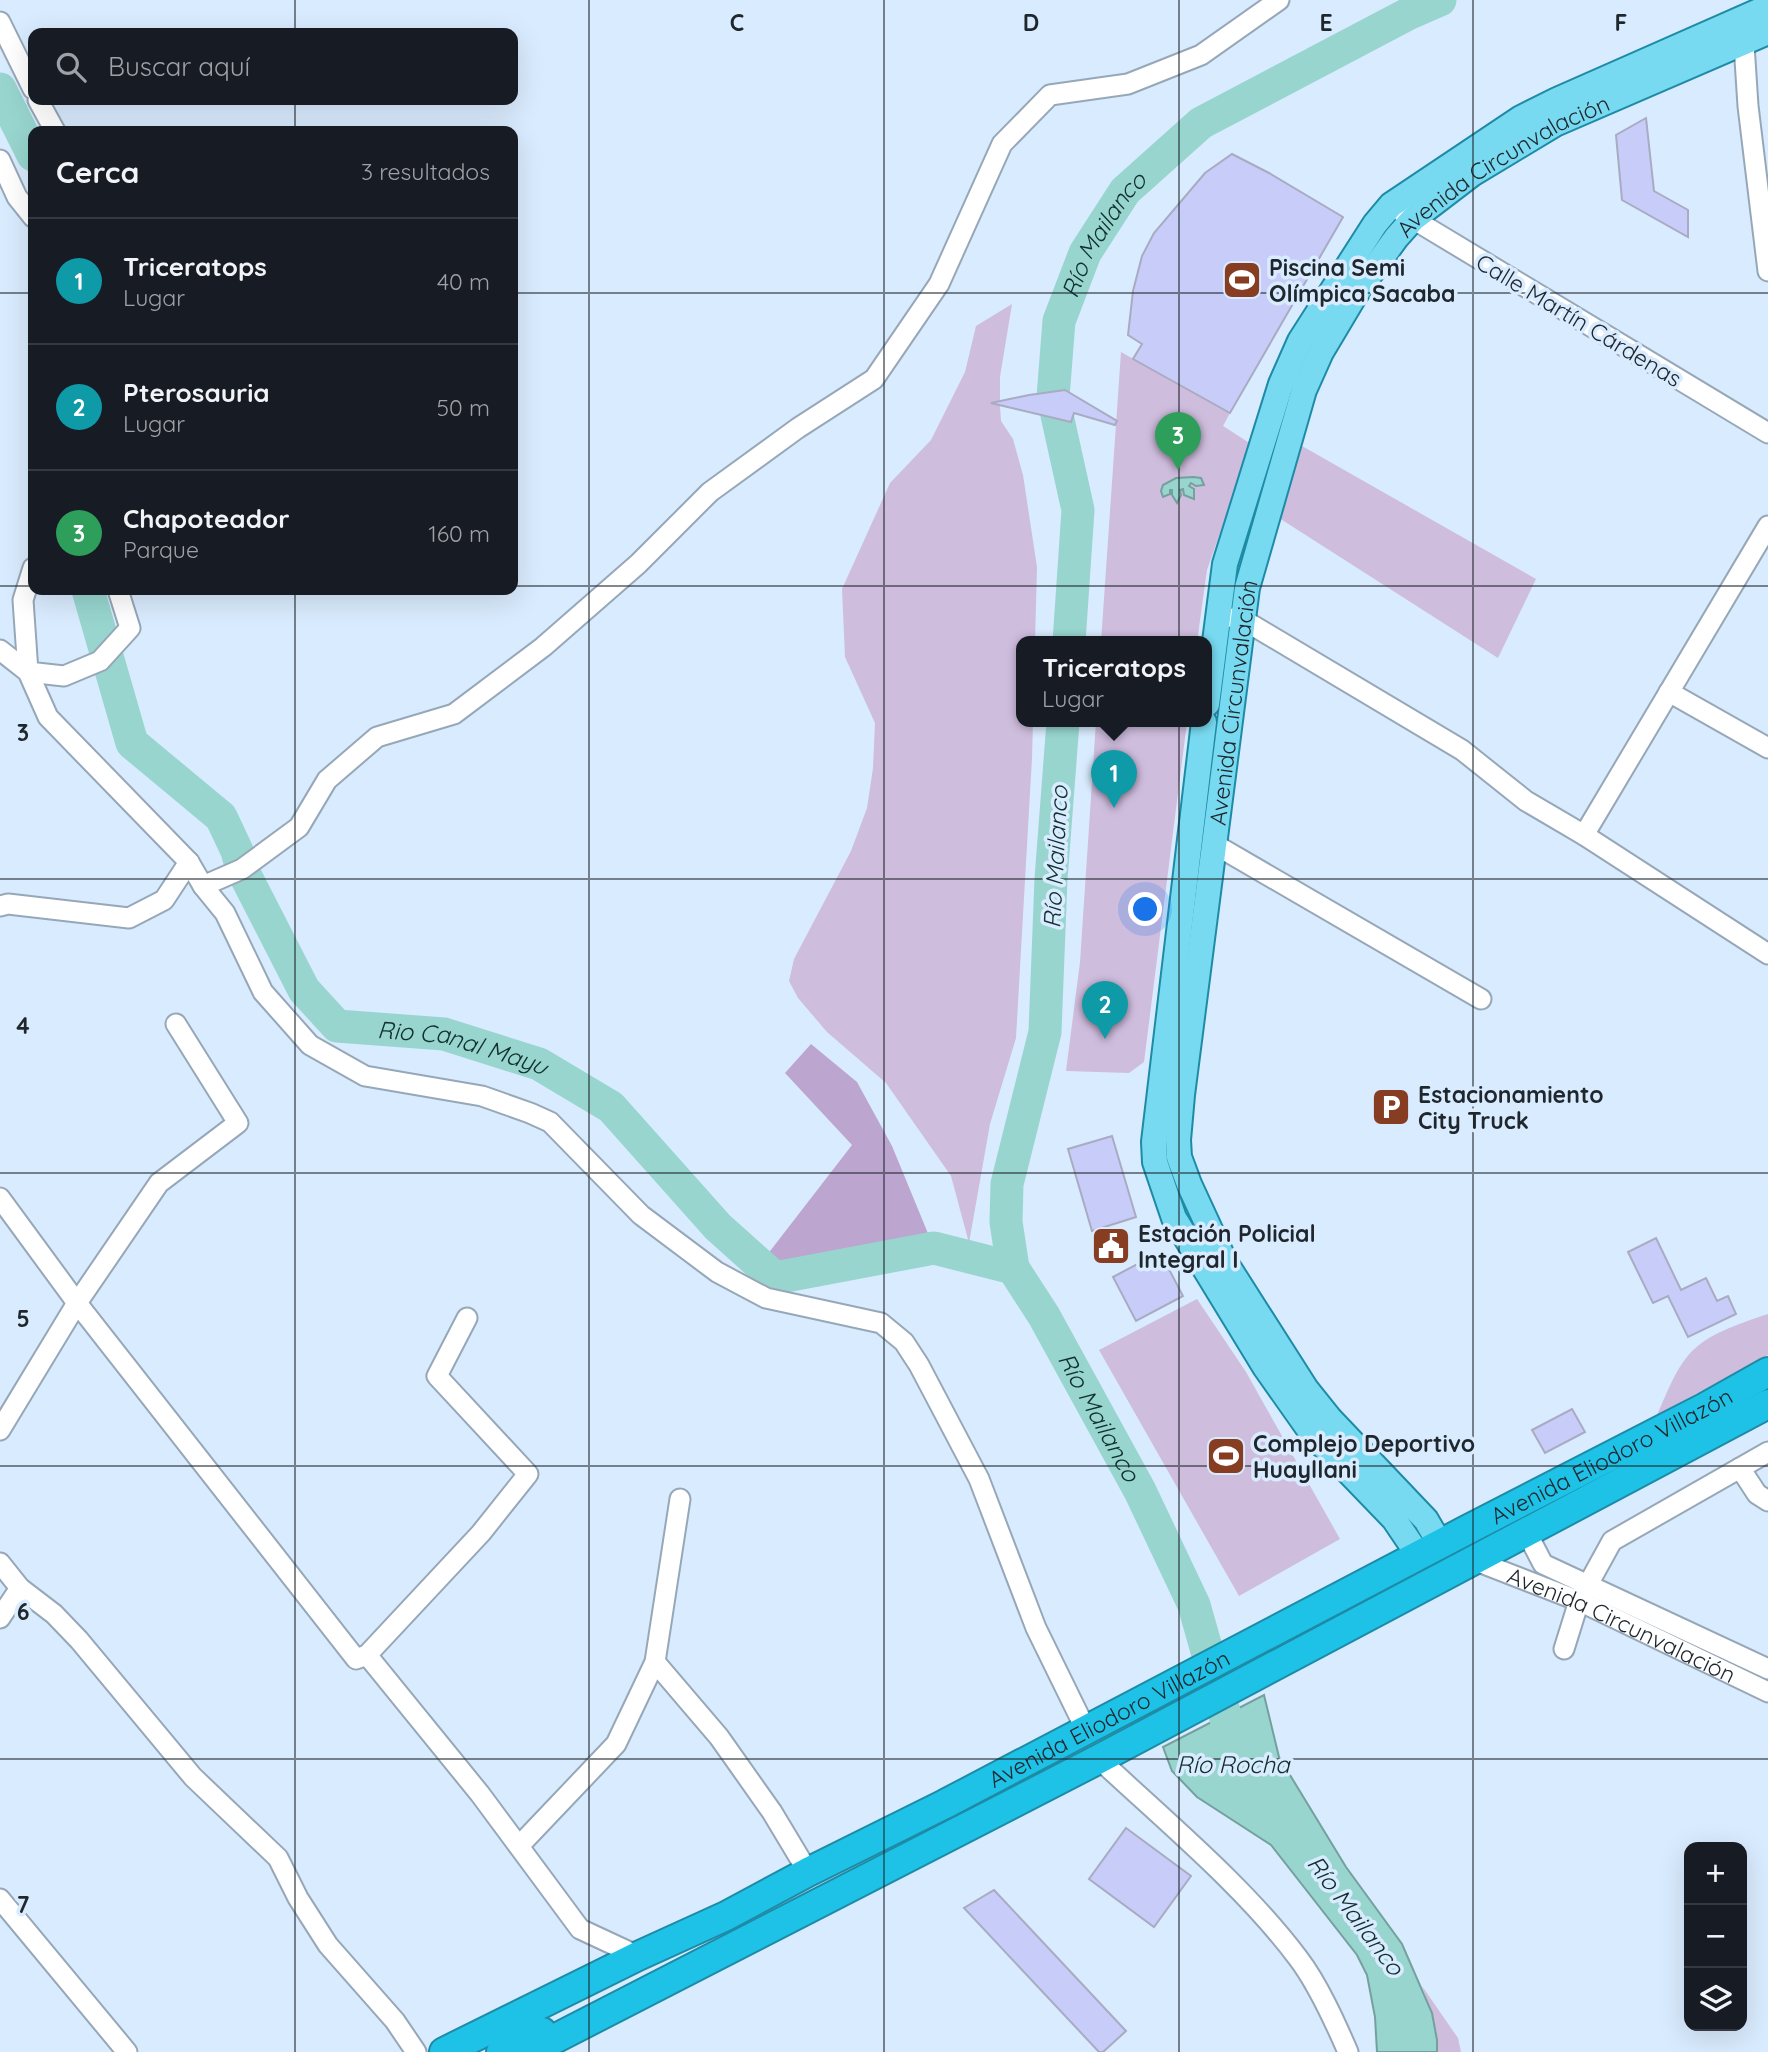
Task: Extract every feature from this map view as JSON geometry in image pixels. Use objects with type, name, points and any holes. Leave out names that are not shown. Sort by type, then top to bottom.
[{"type":"highway","name":"Avenida Eliodoro Villazón","points":[[444,2052],[638,1956],[726,1916],[945,1804],[1704,1408],[1768,1372]]},
{"type":"highway","name":"Avenida Eliodoro Villazón","points":[[529,2052],[1099,1759],[1768,1404]]},
{"type":"highway","name":"Avenida Eliodoro Villazón","points":[[501,2052],[668,1971],[740,1944]]},
{"type":"highway","name":"Avenida Eliodoro Villazón","points":[[556,2052],[675,1985],[740,1944]]},
{"type":"main road","name":"Avenida Circunvalación","points":[[1212,685],[1230,617],[1247,588],[1304,390],[1321,352],[1355,295],[1396,238],[1413,219],[1472,174],[1555,124],[1743,30],[1768,7]]},
{"type":"main road","name":"Avenida Circunvalación","points":[[1429,1550],[1394,1519],[1313,1435],[1265,1367],[1185,1237],[1172,1213],[1155,1162],[1154,1142],[1171,1094],[1214,844],[1230,617],[1225,564],[1281,384],[1300,341],[1375,224],[1391,205],[1521,118],[1558,100],[1743,30],[1768,32]]},
{"type":"main road","name":"Avenida Circunvalación","points":[[1205,727],[1171,1094],[1179,1157],[1225,1262],[1306,1389],[1330,1419],[1426,1520],[1429,1550]]},
{"type":"street","points":[[203,886],[242,869],[299,827],[327,780],[377,737],[454,714],[543,647],[638,564],[710,492],[798,428],[874,379],[939,284],[1002,144],[1050,94],[1128,85],[1201,55],[1279,0]]},
{"type":"street","points":[[0,22],[28,79]]},
{"type":"street","points":[[1743,30],[1748,106],[1768,271]]},
{"type":"street","points":[[41,105],[52,126]]},
{"type":"street","points":[[0,160],[17,197],[28,211]]},
{"type":"street","name":"Calle Martín Cárdenas","points":[[1391,205],[1768,433]]},
{"type":"street","points":[[1266,433],[1289,443]]},
{"type":"street","points":[[1584,835],[1768,526]]},
{"type":"street","points":[[28,584],[23,600],[28,672],[48,717],[189,862],[203,886],[225,913],[262,992],[310,1045],[365,1076],[482,1096],[530,1112],[550,1122],[641,1215],[717,1272],[766,1298],[881,1323],[904,1342],[919,1365],[979,1479],[1036,1628],[1086,1730]]},
{"type":"street","points":[[0,650],[28,672],[64,676],[100,661],[130,628],[120,595]]},
{"type":"street","points":[[1230,617],[1462,750],[1526,800],[1768,954]]},
{"type":"street","points":[[1669,692],[1768,748]]},
{"type":"street","points":[[1214,844],[1481,999]]},
{"type":"street","points":[[0,906],[8,904],[129,918],[164,900],[189,862]]},
{"type":"street","points":[[0,1430],[77,1303],[159,1183],[238,1123],[176,1024]]},
{"type":"street","points":[[0,1198],[77,1303],[356,1659],[368,1655],[481,1533],[528,1474],[437,1376],[467,1318]]},
{"type":"street","points":[[1172,1213],[1197,1201]]},
{"type":"street","points":[[1564,1649],[1583,1592],[1612,1541],[1768,1452]]},
{"type":"street","points":[[1740,1468],[1757,1494],[1768,1501]]},
{"type":"street","points":[[519,1846],[616,1744],[656,1662],[680,1499]]},
{"type":"street","name":"Avenida Circunvalación","points":[[1527,1533],[1543,1564],[1583,1592],[1768,1692]]},
{"type":"street","name":"Avenida Circunvalación","points":[[1476,1561],[1583,1592],[1768,1669]]},
{"type":"street","points":[[0,1563],[20,1588],[54,1614],[71,1632],[193,1777],[278,1858],[298,1898],[328,1945],[395,2021],[416,2052]]},
{"type":"street","points":[[0,1618],[20,1588]]},
{"type":"street","points":[[368,1655],[480,1794],[580,1929],[638,1956]]},
{"type":"street","points":[[656,1662],[726,1748],[772,1812],[808,1872]]},
{"type":"street","points":[[1099,1759],[1243,1894],[1300,1959],[1335,2020],[1348,2052]]},
{"type":"street","points":[[3,1911],[127,2052]]},
{"type":"shaded area","points":[[1012,304],[1000,377],[1001,421],[1013,439],[1023,475],[1037,567],[1035,636],[1016,636],[1016,727],[1033,727],[1016,1038],[990,1124],[969,1243],[951,1176],[886,1083],[827,1032],[798,998],[789,981],[794,959],[851,851],[867,808],[873,768],[875,723],[845,657],[842,589],[890,483],[931,440],[965,372],[976,326]]},
{"type":"shaded area","points":[[1121,352],[1230,413],[1223,426],[1251,444],[1207,570],[1198,636],[1101,636]]},
{"type":"shaded area","points":[[1302,446],[1536,579],[1498,658],[1279,518]]},
{"type":"shaded area","points":[[1096,727],[1186,727],[1144,1062],[1129,1073],[1066,1071],[1080,962]]},
{"type":"shaded area","points":[[811,1044],[857,1082],[892,1146],[934,1248],[775,1278],[760,1264],[852,1145],[785,1073]]},
{"type":"shaded area","name":"Complejo Deportivo Huayllani","points":[[1197,1299],[1246,1372],[1340,1539],[1239,1596],[1099,1350]]},
{"type":"shaded area","points":[[1768,1314],[1768,1355],[1657,1415],[1674,1377],[1692,1352],[1723,1331]]},
{"type":"shaded area","points":[[1422,1986],[1458,2038],[1461,2052],[1437,2052],[1435,2026]]},
{"type":"water","points":[[1176,478],[1201,478],[1204,485],[1196,486],[1191,483],[1189,486],[1194,489],[1194,499],[1184,495],[1183,489],[1180,490],[1177,503],[1172,490],[1163,497],[1163,485]]},
{"type":"water","name":"Río Rocha","points":[[1264,1695],[1279,1757],[1346,1867],[1402,1944],[1432,2013],[1437,2052],[1377,2052],[1375,2017],[1367,1975],[1357,1955],[1271,1845],[1197,1797],[1172,1771],[1163,1747]]},
{"type":"building","points":[[1646,118],[1654,191],[1688,210],[1688,237],[1622,200],[1616,135]]},
{"type":"building","name":"Piscina Semi Olímpica Sacaba","points":[[1232,154],[1343,217],[1230,413],[1133,359],[1142,344],[1128,335],[1133,291],[1142,256],[1154,233],[1205,173]]},
{"type":"building","points":[[1065,390],[1117,421],[1115,425],[1074,413],[1071,422],[991,403],[1029,395]]},
{"type":"building","points":[[1112,1136],[1136,1217],[1092,1231],[1068,1149]]},
{"type":"building","points":[[1656,1238],[1681,1290],[1706,1278],[1717,1301],[1728,1296],[1736,1314],[1688,1337],[1668,1296],[1653,1303],[1628,1252]]},
{"type":"building","points":[[1160,1252],[1183,1296],[1136,1321],[1113,1277]]},
{"type":"building","points":[[1572,1409],[1585,1432],[1545,1453],[1532,1430]]},
{"type":"building","points":[[1126,1828],[1191,1876],[1154,1927],[1089,1879]]},
{"type":"building","points":[[994,1890],[1126,2031],[1103,2052],[1099,2052],[964,1908]]},
{"type":"waterway","name":"Río Mailanco","points":[[1069,636],[1078,510],[1053,397],[1059,321],[1085,253],[1125,191],[1201,123],[1408,14],[1440,0]]},
{"type":"waterway","name":"Rio Canal Mayu","points":[[0,89],[28,145]]},
{"type":"waterway","name":"Rio Canal Mayu","points":[[89,595],[132,743],[221,817],[237,851],[242,869],[304,990],[337,1026],[444,1034],[539,1064],[611,1107],[718,1227],[775,1278],[934,1248],[1013,1268]]},
{"type":"waterway","name":"Río Mailanco","points":[[1063,727],[1051,879],[1045,1032],[1007,1184],[1006,1222],[1013,1268],[1044,1316],[1140,1491],[1194,1605],[1232,1740],[1241,1756]]},
{"type":"place","name":"Piscina Semi Olímpica Sacaba","points":[[1242,280]]},
{"type":"place","name":"Chapoteador","points":[[1178,470]]},
{"type":"place","name":"Triceratops","points":[[1114,808]]},
{"type":"place","name":"Pterosauria","points":[[1105,1039]]},
{"type":"place","name":"Estacionamiento City Truck","points":[[1391,1107]]},
{"type":"place","name":"Estación Policial Integral I","points":[[1111,1246]]},
{"type":"place","name":"Complejo Deportivo Huayllani","points":[[1226,1456]]}]
